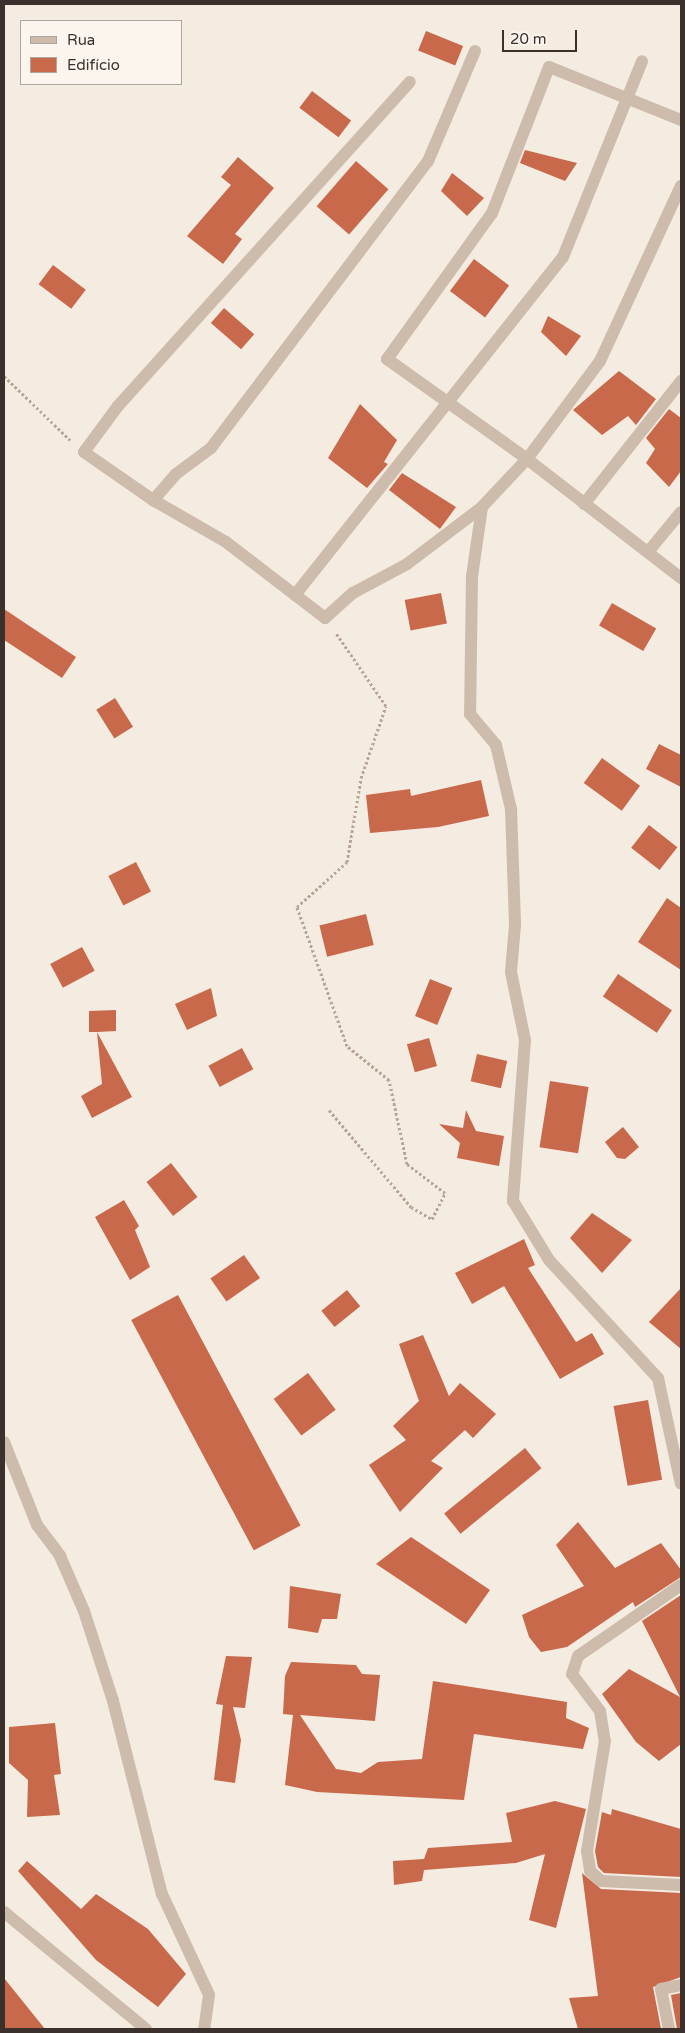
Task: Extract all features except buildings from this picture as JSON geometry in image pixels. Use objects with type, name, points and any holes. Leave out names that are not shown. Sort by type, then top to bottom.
[{"type":"street","points":[[152,500],[176,474],[211,448],[428,161],[475,51]]},
{"type":"street","points":[[295,595],[563,257],[642,62]]},
{"type":"street","points":[[681,120],[549,67],[492,213],[388,359],[526,459],[681,578]]},
{"type":"street","points":[[410,82],[118,406],[84,452],[152,500],[226,542],[326,618],[353,593],[407,564],[482,507],[526,459],[600,361],[681,186]]},
{"type":"street","points":[[584,504],[681,382]]},
{"type":"street","points":[[482,507],[472,576],[470,714],[496,745],[510,809],[515,925],[511,972],[525,1040],[513,1201],[548,1260],[658,1378],[681,1484]]},
{"type":"street","points":[[648,552],[681,512]]},
{"type":"street","points":[[4,1442],[37,1525],[60,1556],[84,1611],[113,1701],[162,1894],[209,1994],[204,2029]]},
{"type":"street","points":[[681,1584],[578,1656],[572,1674],[600,1711],[606,1741],[588,1852],[590,1871],[601,1881],[681,1885]]},
{"type":"street","points":[[4,1912],[146,2029]]},
{"type":"street","points":[[669,2029],[661,1989],[681,1985]]},
{"type":"path","points":[[4,376],[84,452]]},
{"type":"path","points":[[326,618],[386,706],[361,778],[347,862],[298,907],[347,1046],[389,1080],[407,1164],[445,1193],[432,1219],[410,1207],[329,1110]]}]
